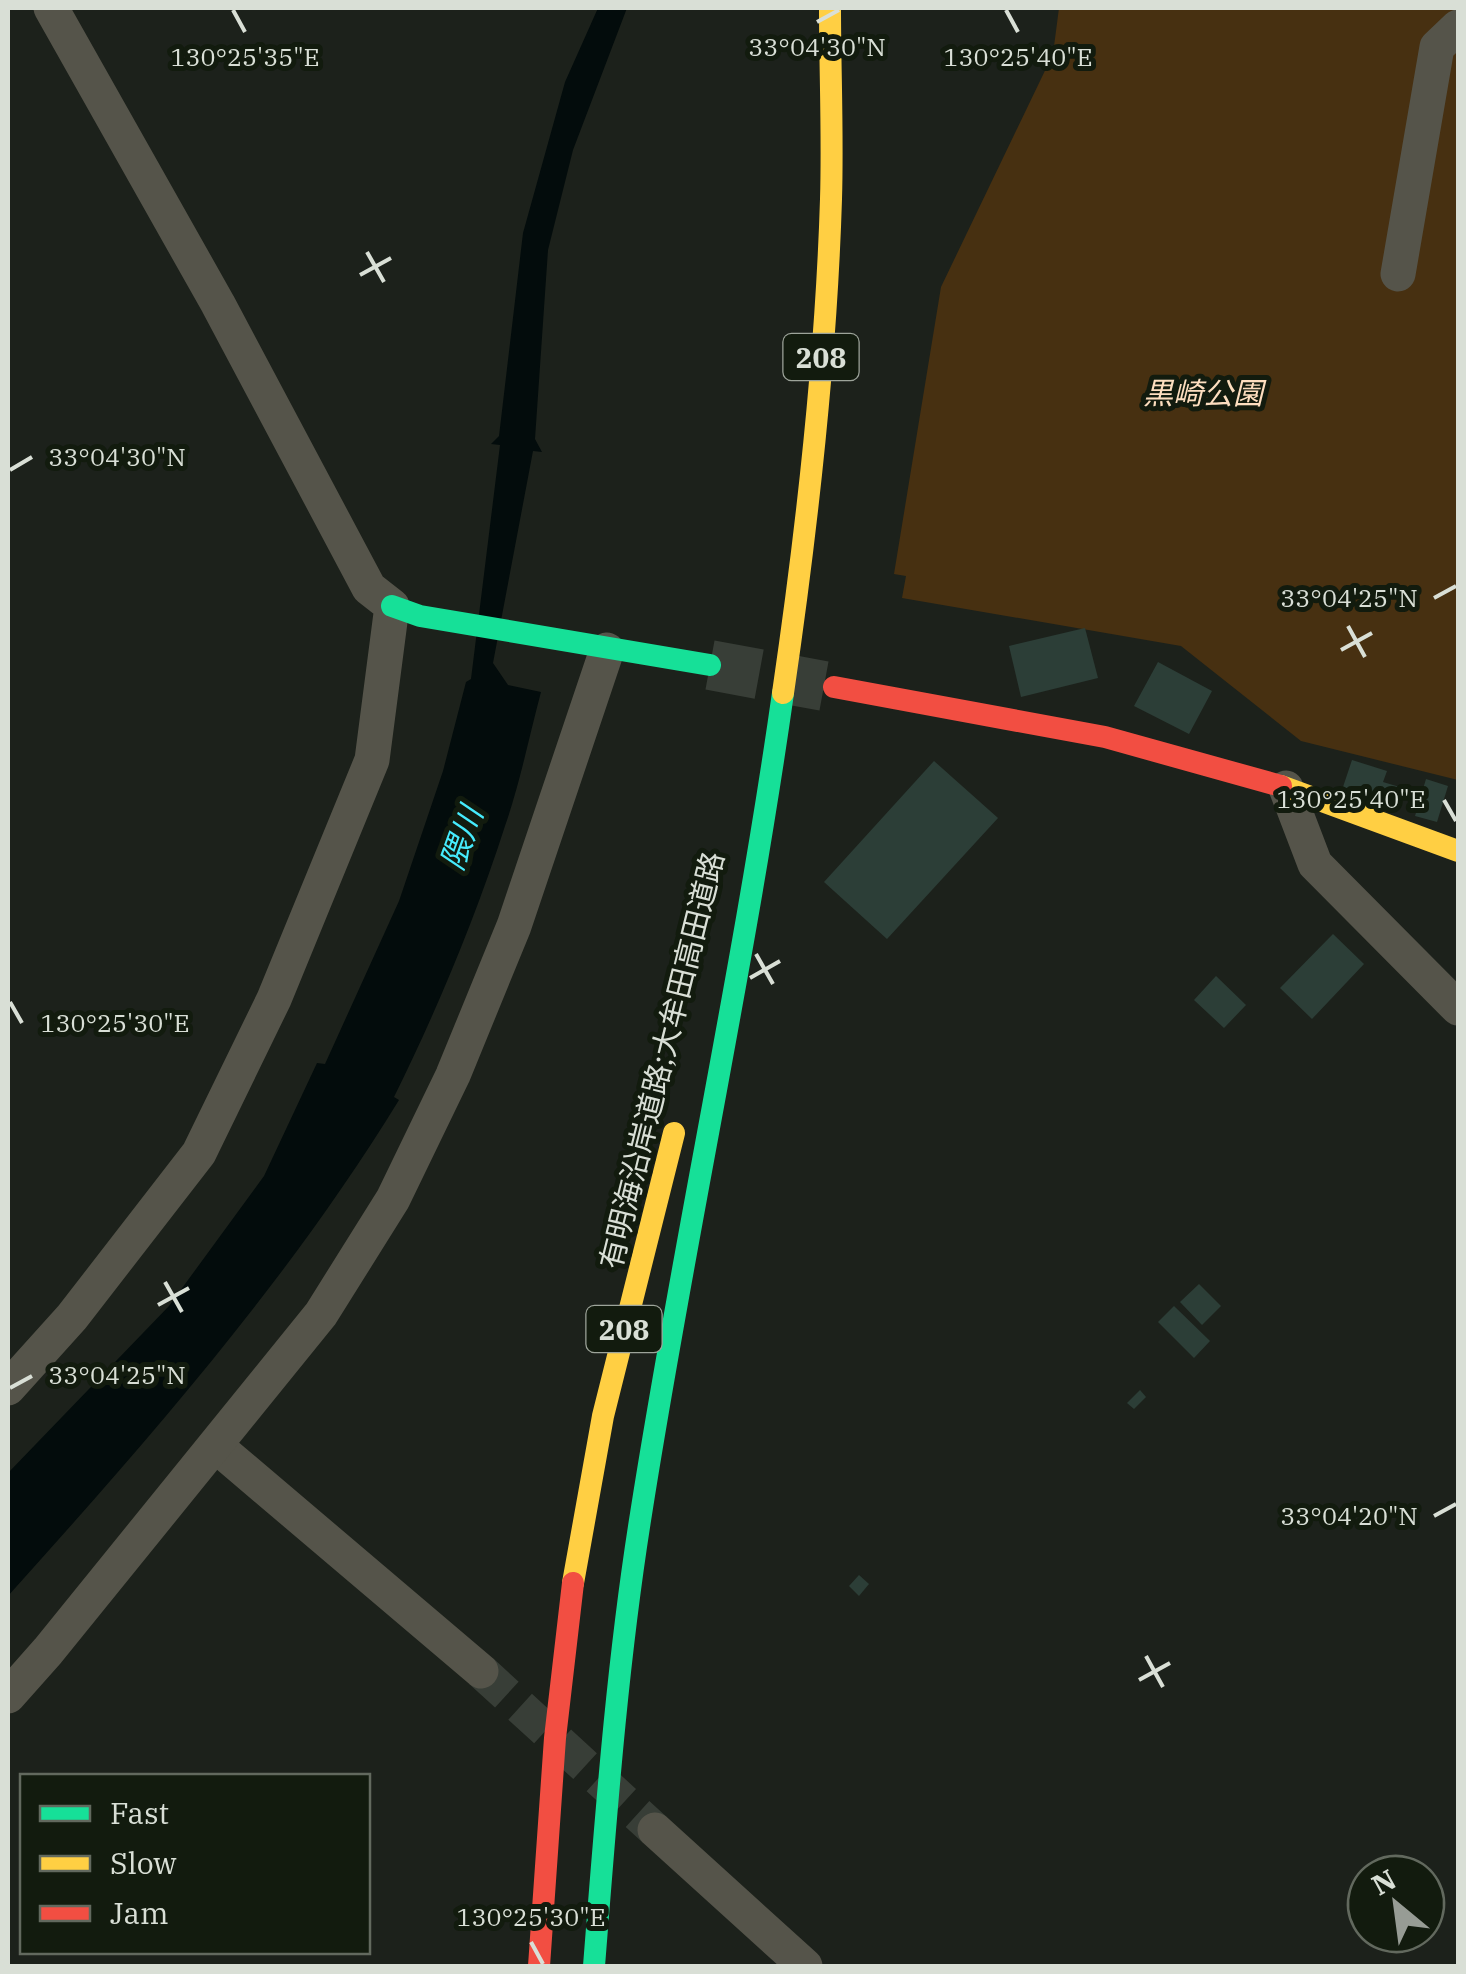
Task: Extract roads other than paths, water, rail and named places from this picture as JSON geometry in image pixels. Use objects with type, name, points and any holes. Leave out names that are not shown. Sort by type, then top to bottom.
[{"type":"main road","name":"有明海沿岸道路;大牟田高田道路","points":[[594,1966],[611,1754],[640,1517],[782,704],[813,476],[826,282],[830,8]]},
{"type":"main road","points":[[406,611],[710,666]]},
{"type":"main road","points":[[834,687],[1105,737],[1286,788],[1458,851]]},
{"type":"main road","name":"有明海沿岸道路;大牟田高田道路","points":[[715,971],[782,704]]},
{"type":"main road","name":"有明海沿岸道路;大牟田高田道路","points":[[539,1966],[550,1764],[584,1512],[618,1352],[681,1104]]},
{"type":"street","points":[[8,1388],[72,1317],[199,1153],[274,999],[372,760],[406,611],[369,588],[218,304],[51,8]]},
{"type":"street","points":[[1398,274],[1437,47],[1458,27]]},
{"type":"street","points":[[8,1696],[321,1314],[393,1198],[453,1075],[514,926],[591,646]]},
{"type":"street","points":[[1286,788],[1315,864],[1458,1008]]},
{"type":"street","points":[[216,1446],[481,1671]]},
{"type":"street","points":[[655,1830],[805,1966]]},
{"type":"water","name":"隈川","points":[[598,8],[627,8],[573,150],[548,250],[535,439],[542,452],[533,451],[493,663],[508,685],[541,692],[515,793],[481,895],[440,998],[394,1097],[399,1100],[356,1167],[215,1357],[8,1596],[8,1473],[169,1306],[264,1176],[317,1063],[325,1064],[399,901],[443,771],[466,682],[471,679],[500,445],[491,444],[499,436],[523,233],[565,82]]},
{"type":"tunnel","points":[[710,665],[824,686]]},
{"type":"tunnel","points":[[481,1671],[655,1830]]},
{"type":"park label","name":"黒崎公園","points":[[1203,392]]}]
